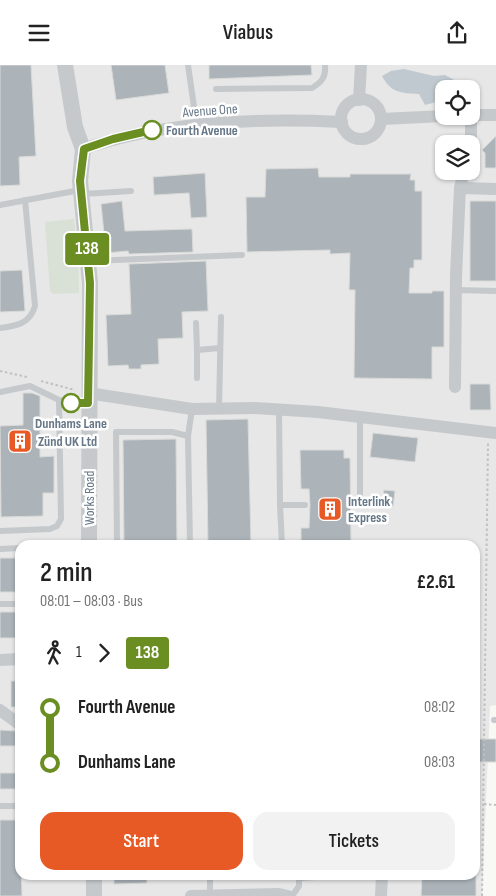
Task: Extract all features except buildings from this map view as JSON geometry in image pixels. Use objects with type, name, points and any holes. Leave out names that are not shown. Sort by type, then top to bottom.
[{"type":"street","name":"Works Road","points":[[66,65],[75,127],[84,149],[81,192],[88,261],[91,335],[88,398],[89,540]]},
{"type":"street","points":[[359,100],[361,65]]},
{"type":"street","points":[[359,100],[374,104],[381,119],[376,133],[362,139],[348,135],[342,122],[346,107],[359,100]]},
{"type":"street","points":[[480,116],[496,115]]},
{"type":"street","points":[[381,119],[435,116]]},
{"type":"street","name":"Avenue One","points":[[84,149],[144,131],[294,120],[342,122]]},
{"type":"street","points":[[455,387],[456,290],[462,180]]},
{"type":"street","points":[[460,188],[496,189]]},
{"type":"street","points":[[88,398],[192,409],[279,409],[496,433]]},
{"type":"street","points":[[0,660],[15,659]]},
{"type":"street","points":[[0,710],[15,721]]},
{"type":"street","points":[[0,725],[15,724]]},
{"type":"street","points":[[94,880],[94,896]]},
{"type":"street","points":[[381,896],[382,880]]},
{"type":"street","points":[[191,896],[279,894],[290,896]]},
{"type":"lane","points":[[188,65],[194,107],[201,126]]},
{"type":"lane","points":[[216,89],[312,88],[321,83],[326,74],[325,65]]},
{"type":"lane","points":[[0,205],[81,192],[132,191]]},
{"type":"lane","points":[[0,328],[19,325],[30,318],[35,306],[25,200]]},
{"type":"lane","points":[[88,261],[242,255]]},
{"type":"lane","points":[[456,290],[496,291]]},
{"type":"lane","points":[[219,409],[221,317]]},
{"type":"lane","points":[[196,323],[197,378]]},
{"type":"lane","points":[[197,350],[220,348]]},
{"type":"lane","points":[[0,393],[30,386],[58,400],[88,398]]},
{"type":"lane","points":[[0,531],[50,529],[56,526],[60,519],[58,400]]},
{"type":"lane","points":[[190,540],[188,436],[192,409]]},
{"type":"lane","points":[[279,409],[282,540]]},
{"type":"lane","points":[[360,417],[360,498]]},
{"type":"lane","points":[[117,540],[116,432],[172,432],[188,436]]},
{"type":"lane","points":[[280,505],[305,505]]},
{"type":"lane","points":[[0,549],[15,548]]},
{"type":"lane","points":[[0,604],[15,604]]},
{"type":"lane","points":[[0,806],[15,806]]},
{"type":"lane","points":[[210,880],[210,896]]},
{"type":"lane","points":[[290,896],[299,886],[300,880]]},
{"type":"path","points":[[0,371],[88,398]]},
{"type":"path","points":[[482,896],[488,454]]},
{"type":"path","points":[[484,805],[496,805]]},
{"type":"shaded area","points":[[0,65],[496,65],[496,705],[490,706],[482,896],[0,896]]},
{"type":"shaded area","points":[[404,69],[434,76],[445,75],[454,80],[435,80],[435,102],[425,105],[419,94],[397,91],[385,82],[382,76],[391,71]]},
{"type":"shaded area","points":[[74,219],[78,252],[79,293],[53,294],[50,291],[45,222]]},
{"type":"bus line","name":"138","points":[[71,403],[88,403],[91,335],[90,283],[80,181],[84,149],[113,139],[152,130]]},
{"type":"place","name":"Fourth Avenue","points":[[152,130]]},
{"type":"place","name":"Dunhams Lane","points":[[71,403]]},
{"type":"place","name":"Zünd UK Ltd","points":[[20,441]]},
{"type":"place","name":"Interlink Express","points":[[330,509]]}]
